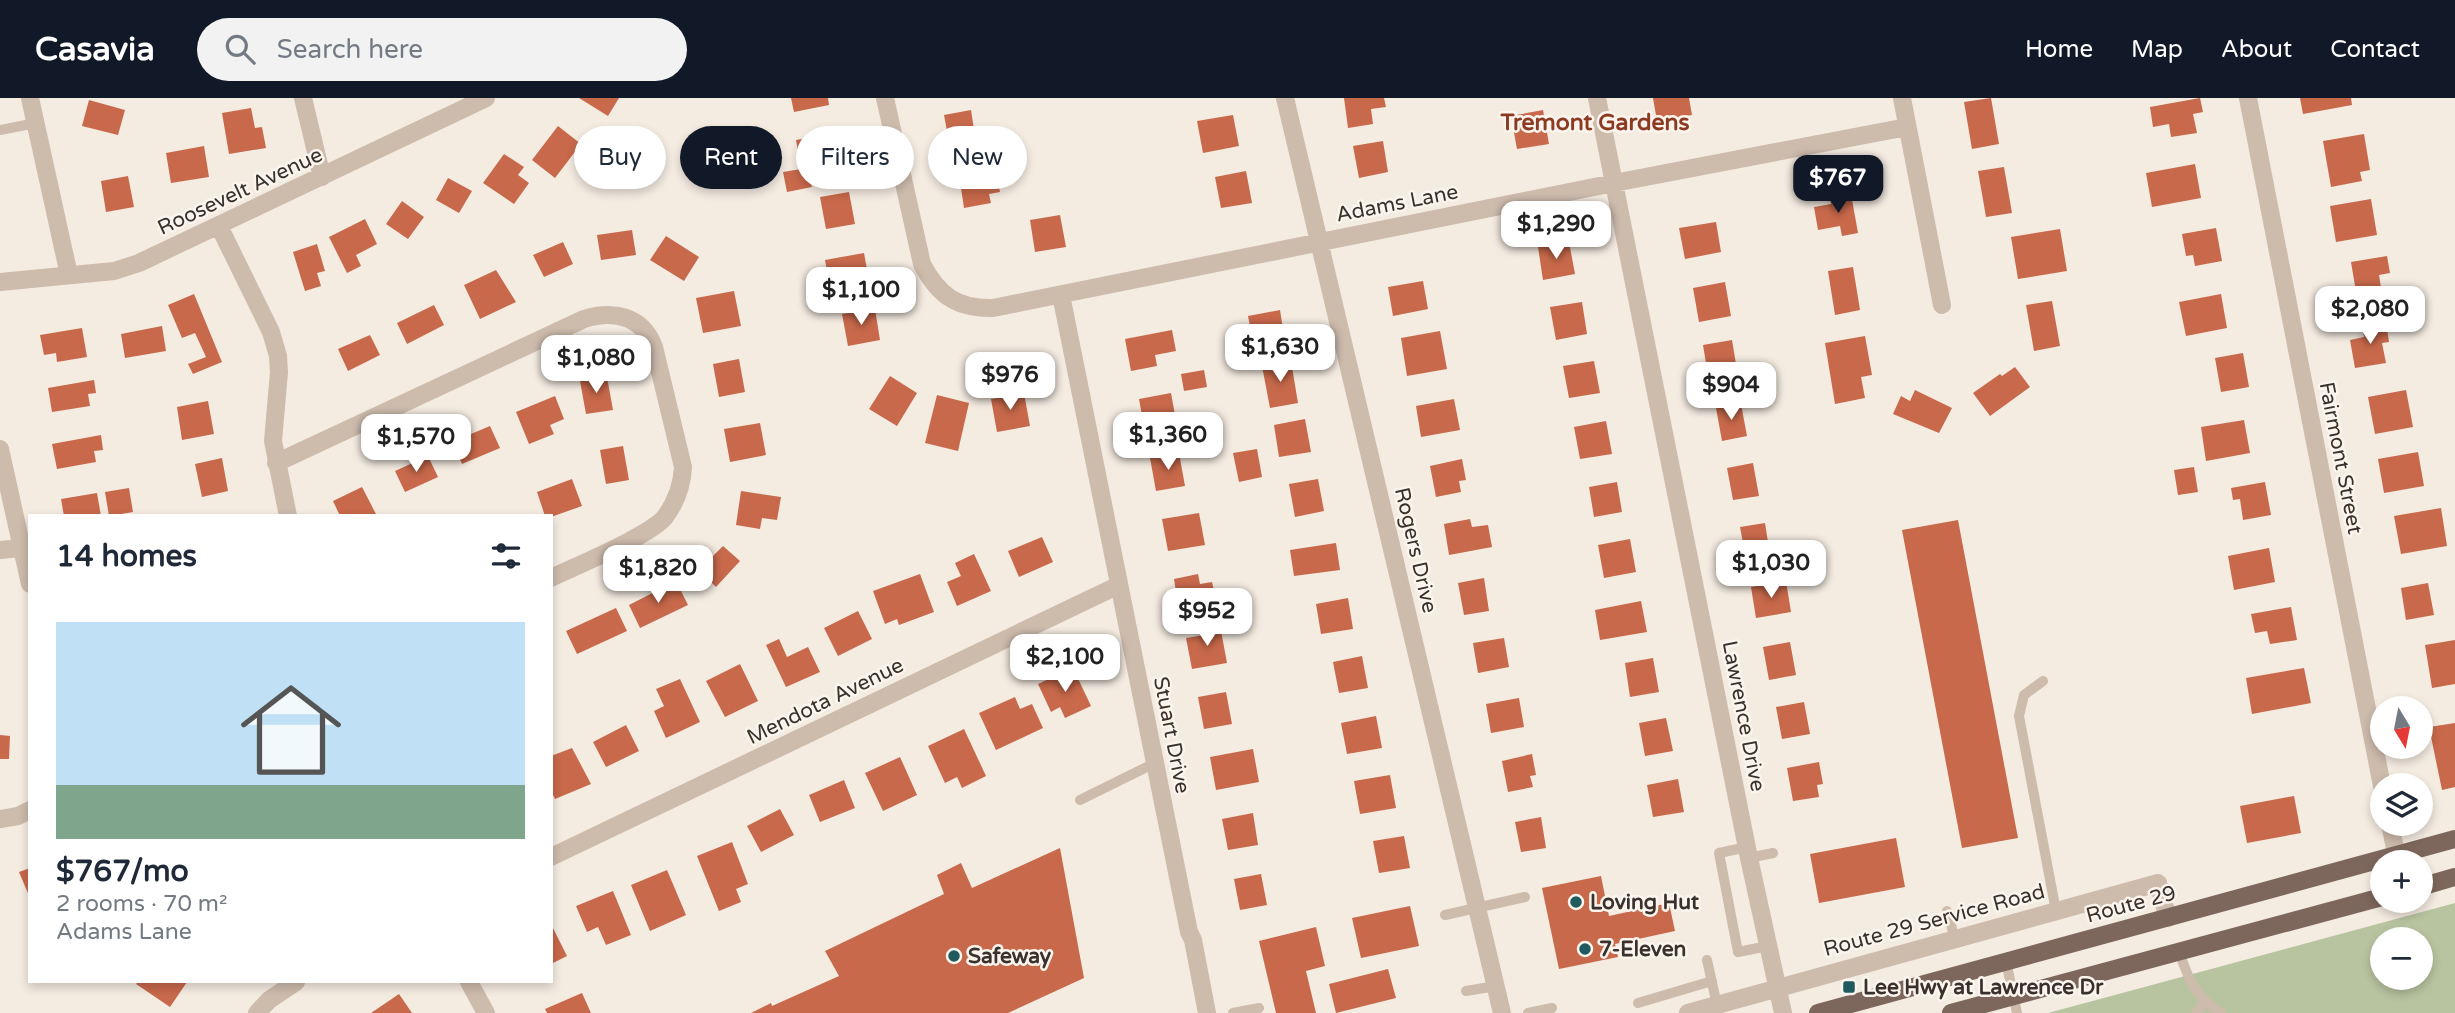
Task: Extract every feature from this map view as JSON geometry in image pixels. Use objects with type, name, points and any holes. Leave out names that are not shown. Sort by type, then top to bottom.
[{"type":"main road","name":"Route 29","points":[[2423,850],[2455,839]]},
{"type":"main road","name":"Route 29","points":[[1818,1013],[2370,866]]},
{"type":"main road","points":[[2433,883],[2455,877]]},
{"type":"main road","points":[[1951,1013],[2016,1005],[2179,951],[2370,900]]},
{"type":"street","points":[[30,98],[69,275]]},
{"type":"street","points":[[303,98],[321,177]]},
{"type":"street","name":"Roosevelt Avenue","points":[[0,282],[114,271],[139,263],[486,98]]},
{"type":"street","points":[[885,98],[922,264],[932,282],[943,294],[959,303],[980,309],[1061,295]]},
{"type":"street","name":"Rogers Drive","points":[[1285,98],[1502,1013]]},
{"type":"street","name":"Lawrence Drive","points":[[1597,98],[1748,853],[1783,1013]]},
{"type":"street","points":[[1902,98],[1942,305]]},
{"type":"street","name":"Fairmont Street","points":[[2248,98],[2379,773]]},
{"type":"street","name":"Adams Lane","points":[[1061,295],[1614,183],[1908,127]]},
{"type":"street","points":[[219,226],[271,332],[278,356],[273,441],[288,514]]},
{"type":"street","name":"Stuart Drive","points":[[1061,295],[1207,1013]]},
{"type":"street","points":[[276,463],[583,319],[609,314],[624,316],[645,330],[654,346],[682,467],[682,486],[664,518],[656,526],[553,577]]},
{"type":"street","points":[[0,449],[28,575]]},
{"type":"street","points":[[0,550],[22,548]]},
{"type":"street","name":"Mendota Avenue","points":[[553,857],[1119,586]]},
{"type":"street","points":[[0,819],[28,811]]},
{"type":"street","name":"Route 29 Service Road","points":[[1688,1013],[1777,989],[1886,953],[1955,939],[2158,883],[2168,918]]},
{"type":"street","points":[[257,1013],[269,1000],[294,983]]},
{"type":"street","points":[[470,983],[486,1013]]},
{"type":"lane","points":[[0,130],[36,123]]},
{"type":"lane","points":[[2042,681],[2024,695],[2019,716],[2056,911]]},
{"type":"lane","points":[[1080,800],[1155,763]]},
{"type":"lane","points":[[1768,946],[1738,952],[1719,853],[1773,853]]},
{"type":"lane","points":[[1446,915],[1525,897]]},
{"type":"lane","points":[[1947,911],[1955,939]]},
{"type":"lane","points":[[2179,951],[2190,982],[2206,1003],[2221,1013]]},
{"type":"lane","points":[[1707,960],[1717,1005]]},
{"type":"lane","points":[[2006,961],[2016,1005]]},
{"type":"lane","points":[[1638,1003],[1712,982]]},
{"type":"lane","points":[[1466,991],[1496,986]]},
{"type":"lane","points":[[2196,1013],[2206,1003]]},
{"type":"lane","points":[[1234,1013],[1259,1008]]},
{"type":"lane","points":[[1528,1013],[1552,1008]]},
{"type":"green space","points":[[2455,903],[2455,1013],[2048,1013],[2418,913],[2433,913],[2433,909]]},
{"type":"building","points":[[579,98],[619,98],[608,116]]},
{"type":"building","points":[[791,98],[828,98],[829,105],[794,112]]},
{"type":"building","points":[[1344,98],[1384,98],[1386,107],[1371,109],[1373,124],[1348,128]]},
{"type":"building","points":[[1653,98],[1689,98],[1692,115],[1657,121]]},
{"type":"building","points":[[1991,98],[1999,144],[1972,149],[1964,102]]},
{"type":"building","points":[[2200,98],[2203,112],[2193,114],[2197,133],[2171,137],[2169,124],[2153,127],[2150,107]]},
{"type":"building","points":[[2300,98],[2351,98],[2352,105],[2303,114]]},
{"type":"building","points":[[89,100],[125,110],[118,135],[82,126]]},
{"type":"building","points":[[251,108],[255,128],[262,127],[266,148],[229,154],[222,113]]},
{"type":"building","points":[[971,110],[973,126],[946,126],[944,115]]},
{"type":"building","points":[[1543,110],[1549,144],[1517,149],[1511,116]]},
{"type":"building","points":[[1233,115],[1239,146],[1203,153],[1197,121]]},
{"type":"building","points":[[558,126],[574,139],[574,153],[555,178],[532,160]]},
{"type":"building","points":[[2364,134],[2370,170],[2360,172],[2362,181],[2331,187],[2323,141]]},
{"type":"building","points":[[1383,141],[1388,172],[1359,178],[1353,146]]},
{"type":"building","points":[[204,146],[209,177],[171,183],[166,153]]},
{"type":"building","points":[[504,154],[524,167],[518,175],[529,183],[514,204],[483,183]]},
{"type":"building","points":[[2195,164],[2201,198],[2152,207],[2146,173]]},
{"type":"building","points":[[2004,167],[2012,213],[1986,217],[1978,171]]},
{"type":"building","points":[[796,170],[796,189],[802,189],[787,192],[783,172]]},
{"type":"building","points":[[1246,171],[1252,203],[1221,208],[1215,177]]},
{"type":"building","points":[[128,176],[134,207],[106,212],[101,181]]},
{"type":"building","points":[[448,178],[472,191],[459,213],[436,200]]},
{"type":"building","points":[[961,189],[999,189],[1000,192],[989,194],[991,203],[964,208]]},
{"type":"building","points":[[849,192],[855,224],[826,229],[820,197]]},
{"type":"building","points":[[1851,194],[1858,233],[1842,236],[1840,226],[1818,230],[1814,207],[1831,204],[1830,197]]},
{"type":"building","points":[[2371,199],[2377,235],[2336,242],[2330,206]]},
{"type":"building","points":[[402,201],[424,217],[408,239],[386,224]]},
{"type":"building","points":[[1060,215],[1066,247],[1035,252],[1030,220]]},
{"type":"building","points":[[365,219],[377,244],[356,255],[361,266],[347,273],[329,237]]},
{"type":"building","points":[[1716,222],[1721,252],[1685,259],[1679,228]]},
{"type":"building","points":[[2216,228],[2222,261],[2195,266],[2193,255],[2186,256],[2182,234]]},
{"type":"building","points":[[2060,229],[2067,271],[2018,279],[2011,237]]},
{"type":"building","points":[[632,230],[636,255],[601,260],[597,235]]},
{"type":"building","points":[[666,236],[699,257],[684,281],[650,260]]},
{"type":"building","points":[[563,242],[573,264],[544,277],[533,255]]},
{"type":"building","points":[[1569,242],[1575,274],[1543,280],[1538,247]]},
{"type":"building","points":[[317,244],[325,271],[317,273],[321,286],[305,291],[293,252]]},
{"type":"building","points":[[864,253],[869,281],[830,288],[825,260]]},
{"type":"building","points":[[2387,256],[2390,273],[2379,275],[2382,294],[2357,298],[2351,262]]},
{"type":"building","points":[[1853,267],[1860,310],[1835,315],[1828,271]]},
{"type":"building","points":[[496,270],[516,302],[480,319],[464,285]]},
{"type":"building","points":[[1423,281],[1428,309],[1393,316],[1388,287]]},
{"type":"building","points":[[1725,282],[1731,316],[1699,322],[1693,288]]},
{"type":"building","points":[[734,291],[741,326],[703,333],[696,298]]},
{"type":"building","points":[[194,294],[222,362],[193,374],[188,364],[206,357],[195,333],[182,338],[168,305]]},
{"type":"building","points":[[2221,294],[2227,328],[2186,336],[2179,302]]},
{"type":"building","points":[[2052,301],[2060,346],[2034,351],[2026,305]]},
{"type":"building","points":[[1582,302],[1587,334],[1556,340],[1550,307]]},
{"type":"building","points":[[434,305],[444,325],[407,344],[397,323]]},
{"type":"building","points":[[875,309],[880,340],[848,346],[842,314]]},
{"type":"building","points":[[1280,310],[1285,342],[1254,347],[1248,316]]},
{"type":"building","points":[[2386,322],[2389,342],[2382,343],[2386,363],[2355,368],[2350,340],[2364,337],[2362,326]]},
{"type":"building","points":[[162,326],[166,351],[125,358],[121,334]]},
{"type":"building","points":[[82,328],[87,357],[57,362],[56,353],[44,355],[40,335]]},
{"type":"building","points":[[1172,330],[1176,351],[1155,355],[1157,366],[1131,371],[1125,339]]},
{"type":"building","points":[[1440,331],[1447,369],[1407,376],[1401,338]]},
{"type":"building","points":[[370,335],[380,355],[348,371],[338,349]]},
{"type":"building","points":[[1865,336],[1872,375],[1861,377],[1865,398],[1835,404],[1825,343]]},
{"type":"building","points":[[1732,340],[1738,376],[1709,381],[1703,345]]},
{"type":"building","points":[[2243,353],[2249,387],[2221,392],[2215,358]]},
{"type":"building","points":[[739,359],[745,392],[719,397],[713,364]]},
{"type":"building","points":[[1291,361],[1298,403],[1270,408],[1262,366]]},
{"type":"building","points":[[1594,361],[1600,393],[1569,398],[1563,366]]},
{"type":"building","points":[[2015,367],[2030,387],[1990,416],[1973,393]]},
{"type":"building","points":[[1204,370],[1207,387],[1184,391],[1181,374]]},
{"type":"building","points":[[890,376],[917,393],[897,426],[869,409]]},
{"type":"building","points":[[607,377],[613,410],[586,414],[580,381]]},
{"type":"building","points":[[94,380],[96,393],[88,394],[90,406],[52,412],[48,388]]},
{"type":"building","points":[[1915,390],[1952,408],[1939,433],[1893,414],[1901,396],[1910,401]]},
{"type":"building","points":[[2406,390],[2413,427],[2375,434],[2368,397]]},
{"type":"building","points":[[1024,393],[1030,426],[997,432],[991,399]]},
{"type":"building","points":[[1171,393],[1177,426],[1145,432],[1139,399]]},
{"type":"building","points":[[937,395],[969,403],[958,451],[925,443]]},
{"type":"building","points":[[555,396],[564,419],[550,425],[554,434],[529,444],[516,412]]},
{"type":"building","points":[[1454,399],[1460,430],[1421,437],[1416,406]]},
{"type":"building","points":[[208,401],[214,434],[182,440],[177,407]]},
{"type":"building","points":[[1741,404],[1747,436],[1722,441],[1716,408]]},
{"type":"building","points":[[1305,419],[1311,452],[1279,457],[1274,425]]},
{"type":"building","points":[[2244,420],[2250,453],[2206,461],[2201,427]]},
{"type":"building","points":[[1606,421],[1612,454],[1580,459],[1574,427]]},
{"type":"building","points":[[760,423],[766,455],[730,462],[724,429]]},
{"type":"building","points":[[490,426],[500,448],[462,464],[452,442]]},
{"type":"building","points":[[101,435],[103,450],[94,451],[96,462],[57,469],[52,444]]},
{"type":"building","points":[[623,446],[629,480],[606,484],[600,450]]},
{"type":"building","points":[[1257,449],[1262,477],[1239,482],[1233,453]]},
{"type":"building","points":[[2418,452],[2424,486],[2384,493],[2378,459]]},
{"type":"building","points":[[1179,453],[1185,486],[1156,491],[1150,458]]},
{"type":"building","points":[[428,456],[438,477],[405,492],[395,471]]},
{"type":"building","points":[[222,458],[228,491],[202,497],[195,464]]},
{"type":"building","points":[[1462,459],[1466,480],[1459,481],[1461,492],[1436,497],[1430,466]]},
{"type":"building","points":[[1753,463],[1759,496],[1733,500],[1727,468]]},
{"type":"building","points":[[2194,467],[2198,492],[2178,495],[2174,470]]},
{"type":"building","points":[[572,479],[582,506],[553,516],[553,514],[544,514],[537,492]]},
{"type":"building","points":[[1318,479],[1324,511],[1295,517],[1289,484]]},
{"type":"building","points":[[1617,482],[1622,512],[1594,517],[1589,487]]},
{"type":"building","points":[[2265,482],[2271,515],[2243,520],[2240,499],[2233,500],[2231,488]]},
{"type":"building","points":[[362,487],[376,514],[339,514],[333,501]]},
{"type":"building","points":[[129,488],[133,512],[109,514],[105,492]]},
{"type":"building","points":[[741,491],[781,497],[777,520],[762,518],[760,529],[736,525]]},
{"type":"building","points":[[97,493],[101,514],[64,514],[61,499]]},
{"type":"building","points":[[2441,508],[2447,546],[2401,554],[2394,516]]},
{"type":"building","points":[[1199,513],[1205,545],[1168,551],[1162,519]]},
{"type":"building","points":[[1470,519],[1472,527],[1488,525],[1492,547],[1449,555],[1444,524]]},
{"type":"building","points":[[1958,520],[2018,838],[1962,848],[1902,530]]},
{"type":"building","points":[[1765,523],[1770,555],[1746,559],[1740,527]]},
{"type":"building","points":[[1042,537],[1053,562],[1019,577],[1008,551]]},
{"type":"building","points":[[1630,539],[1636,572],[1604,578],[1598,545]]},
{"type":"building","points":[[1336,543],[1340,570],[1294,576],[1290,550]]},
{"type":"building","points":[[723,546],[740,561],[716,587],[699,570]]},
{"type":"building","points":[[2269,548],[2275,582],[2234,590],[2228,556]]},
{"type":"building","points":[[974,554],[991,591],[957,606],[947,582],[961,576],[955,563]]},
{"type":"building","points":[[920,574],[934,612],[899,625],[897,619],[885,624],[873,591]]},
{"type":"building","points":[[1198,574],[1200,584],[1212,582],[1215,595],[1203,597],[1205,607],[1179,612],[1174,579]]},
{"type":"building","points":[[1484,578],[1489,611],[1464,615],[1458,583]]},
{"type":"building","points":[[676,581],[688,605],[640,628],[629,605]]},
{"type":"building","points":[[1786,581],[1791,612],[1756,618],[1751,587]]},
{"type":"building","points":[[2428,583],[2434,615],[2406,620],[2401,588]]},
{"type":"building","points":[[1348,598],[1353,629],[1321,634],[1316,604]]},
{"type":"building","points":[[1641,601],[1647,632],[1600,640],[1595,610]]},
{"type":"building","points":[[2291,607],[2297,640],[2270,644],[2267,631],[2255,633],[2251,614]]},
{"type":"building","points":[[616,608],[627,631],[577,654],[566,631]]},
{"type":"building","points":[[858,611],[872,639],[838,656],[824,628]]},
{"type":"building","points":[[1219,620],[1227,663],[1192,669],[1186,638],[1211,634],[1208,622]]},
{"type":"building","points":[[1504,638],[1509,667],[1478,673],[1473,643]]},
{"type":"building","points":[[779,639],[787,657],[808,647],[820,672],[786,687],[766,645]]},
{"type":"building","points":[[2455,640],[2455,684],[2432,688],[2425,645]]},
{"type":"building","points":[[1790,642],[1796,675],[1769,680],[1763,647]]},
{"type":"building","points":[[1362,656],[1368,688],[1339,693],[1333,662]]},
{"type":"building","points":[[1653,658],[1659,692],[1630,697],[1625,663]]},
{"type":"building","points":[[740,664],[758,701],[725,717],[706,681]]},
{"type":"building","points":[[1073,668],[1091,706],[1065,718],[1060,707],[1051,712],[1038,684]]},
{"type":"building","points":[[2304,668],[2311,703],[2252,714],[2246,678]]},
{"type":"building","points":[[680,679],[700,722],[666,738],[654,711],[664,706],[656,689]]},
{"type":"building","points":[[1226,692],[1232,724],[1204,729],[1198,697]]},
{"type":"building","points":[[1015,697],[1020,709],[1032,704],[1043,728],[996,750],[979,713]]},
{"type":"building","points":[[1519,698],[1524,727],[1491,733],[1486,704]]},
{"type":"building","points":[[1804,702],[1810,734],[1782,739],[1776,707]]},
{"type":"building","points":[[1376,716],[1382,748],[1347,754],[1341,723]]},
{"type":"building","points":[[1666,718],[1673,751],[1645,756],[1639,723]]},
{"type":"building","points":[[2455,723],[2455,787],[2442,790],[2433,746],[2433,726]]},
{"type":"building","points":[[626,725],[639,751],[606,767],[593,742]]},
{"type":"building","points":[[964,729],[986,776],[962,788],[957,777],[945,783],[928,746]]},
{"type":"building","points":[[0,735],[10,736],[9,759],[0,759]]},
{"type":"building","points":[[572,748],[591,784],[555,799],[553,755]]},
{"type":"building","points":[[1253,749],[1259,782],[1216,790],[1210,757]]},
{"type":"building","points":[[1532,754],[1536,775],[1530,776],[1533,787],[1508,792],[1502,761]]},
{"type":"building","points":[[900,757],[917,795],[883,811],[865,773]]},
{"type":"building","points":[[1819,762],[1823,784],[1817,785],[1819,797],[1793,801],[1787,768]]},
{"type":"building","points":[[1390,775],[1396,808],[1360,814],[1354,781]]},
{"type":"building","points":[[1678,779],[1684,812],[1653,817],[1647,785]]},
{"type":"building","points":[[844,780],[855,808],[820,822],[809,795]]},
{"type":"building","points":[[2294,796],[2301,833],[2247,843],[2240,806]]},
{"type":"building","points":[[780,809],[794,835],[761,852],[747,826]]},
{"type":"building","points":[[1253,813],[1258,845],[1228,850],[1222,819]]},
{"type":"building","points":[[1541,817],[1546,848],[1521,852],[1515,822]]},
{"type":"building","points":[[1404,836],[1410,868],[1379,873],[1373,841]]},
{"type":"building","points":[[1896,838],[1905,887],[1819,903],[1810,854]]},
{"type":"building","points":[[732,842],[748,884],[736,889],[741,902],[719,911],[697,856]]},
{"type":"building","points":[[1060,848],[1084,978],[1008,1013],[751,1013],[839,976],[825,951],[944,894],[937,875],[961,863],[972,888]]},
{"type":"building","points":[[28,869],[28,893],[19,872]]},
{"type":"building","points":[[667,870],[686,915],[650,931],[631,885]]},
{"type":"building","points":[[1261,874],[1267,905],[1240,910],[1234,879]]},
{"type":"building","points":[[1601,876],[1609,916],[1669,903],[1675,931],[1615,944],[1618,957],[1559,969],[1542,888]]},
{"type":"building","points":[[613,891],[631,935],[606,945],[598,927],[587,932],[576,906]]},
{"type":"building","points":[[1410,906],[1419,946],[1361,958],[1352,918]]},
{"type":"building","points":[[1316,927],[1325,966],[1306,971],[1316,1013],[1276,1013],[1259,941]]},
{"type":"building","points":[[553,928],[567,956],[553,963]]},
{"type":"building","points":[[1388,969],[1396,998],[1336,1013],[1329,984]]},
{"type":"building","points":[[137,983],[186,983],[170,1007]]},
{"type":"building","points":[[582,993],[591,1013],[547,1013],[545,1009]]},
{"type":"building","points":[[399,994],[412,1013],[371,1013]]},
{"type":"place","name":"Loving Hut","points":[[1576,902]]},
{"type":"place","name":"7-Eleven","points":[[1585,949]]},
{"type":"place","name":"Safeway","points":[[954,956]]},
{"type":"place","name":"Lee Hwy at Lawrence Dr","points":[[1849,987]]},
{"type":"district","name":"Tremont Gardens","points":[[1595,122]]}]
